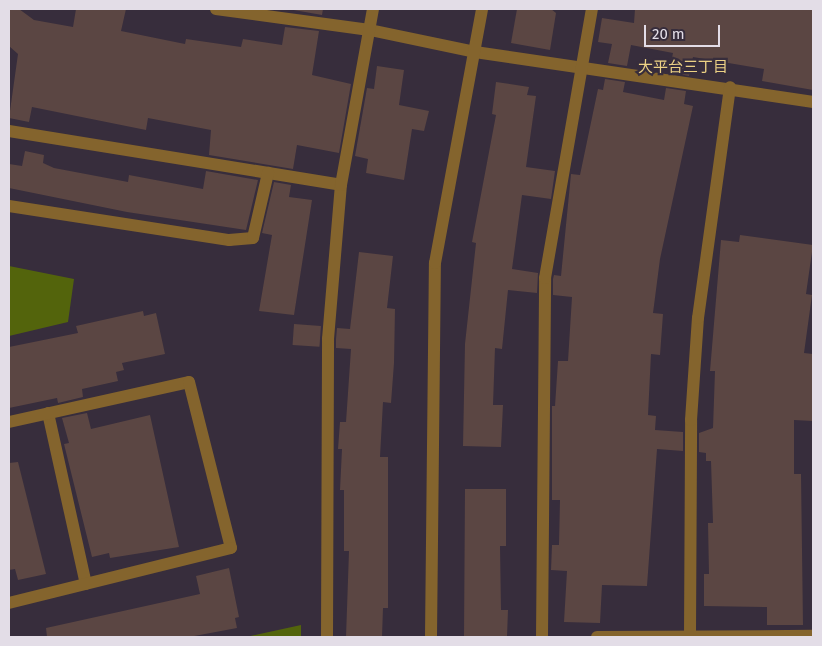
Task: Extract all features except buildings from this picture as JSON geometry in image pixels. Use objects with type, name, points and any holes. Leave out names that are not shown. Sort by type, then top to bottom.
[{"type":"street","points":[[216,9],[370,30],[475,52],[730,88],[813,102]]},
{"type":"street","points":[[327,637],[329,579],[325,434],[328,339],[341,186],[373,9]]},
{"type":"street","points":[[431,637],[435,263],[482,9]]},
{"type":"street","points":[[542,637],[545,278],[592,9]]},
{"type":"street","points":[[690,634],[690,420],[698,318],[730,88]]},
{"type":"street","points":[[9,131],[341,186]]},
{"type":"street","points":[[9,206],[229,240],[253,238],[268,173]]},
{"type":"street","points":[[9,422],[189,382],[231,548],[9,603]]},
{"type":"street","points":[[48,413],[86,584]]},
{"type":"street","points":[[597,637],[690,634],[813,636]]},
{"type":"green space","points":[[9,266],[74,279],[68,322],[9,336]]},
{"type":"green space","points":[[301,625],[301,637],[246,637]]},
{"type":"district","name":"大平台三丁目","points":[[683,68]]}]
